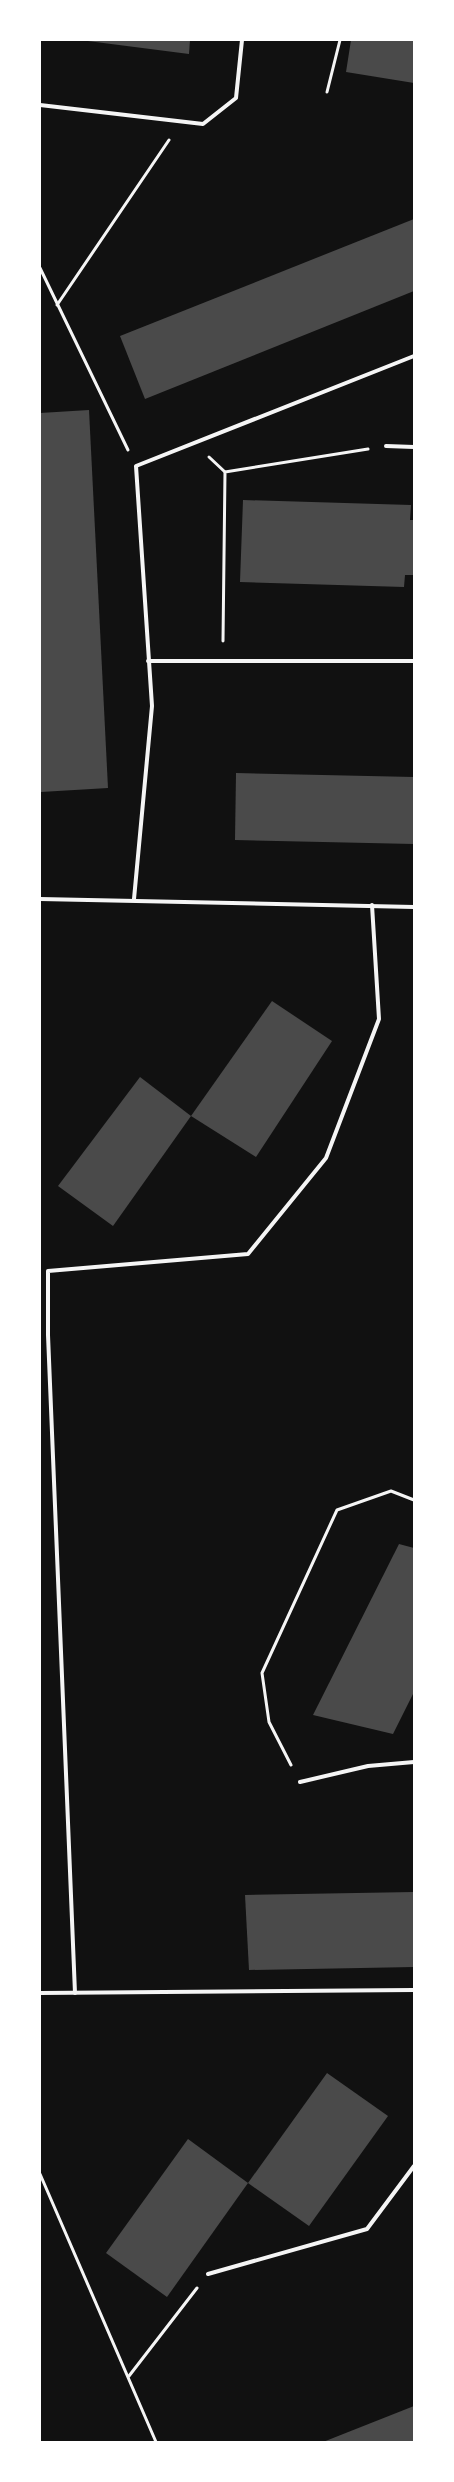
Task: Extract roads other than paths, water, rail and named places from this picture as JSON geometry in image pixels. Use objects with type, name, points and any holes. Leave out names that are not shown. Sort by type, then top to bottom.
[{"type":"lane","points":[[40,105],[204,124],[236,98],[242,40]]},
{"type":"lane","points":[[134,899],[152,706],[136,466],[414,356]]},
{"type":"lane","points":[[386,446],[414,447]]},
{"type":"lane","points":[[148,661],[414,661]]},
{"type":"lane","points":[[40,899],[134,899],[414,907]]},
{"type":"lane","points":[[75,1993],[48,1335],[48,1270],[248,1254],[326,1158],[379,1019],[372,905]]},
{"type":"lane","points":[[300,1782],[368,1766],[414,1762]]},
{"type":"lane","points":[[40,1993],[414,1990]]},
{"type":"lane","points":[[208,2274],[367,2229],[414,2166]]}]
